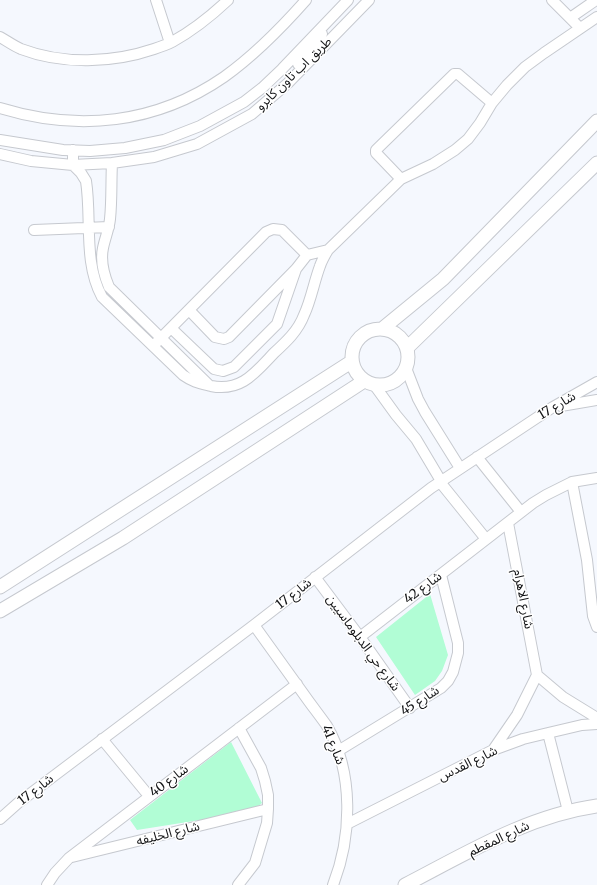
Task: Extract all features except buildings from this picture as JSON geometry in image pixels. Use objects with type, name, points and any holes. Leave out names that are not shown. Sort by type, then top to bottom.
[{"type":"main road","points":[[382,329],[443,279],[597,121]]},
{"type":"main road","points":[[407,348],[597,163]]},
{"type":"main road","points":[[382,329],[398,335],[407,348],[408,358],[406,368],[399,379],[394,382],[382,386],[370,384],[356,373],[352,362],[352,351],[354,345],[361,336],[371,330],[382,329]]},
{"type":"main road","points":[[0,587],[352,362]]},
{"type":"main road","points":[[0,611],[123,538],[370,384]]},
{"type":"main road","name":"شارع المقطم","points":[[405,885],[502,835],[568,811],[597,806]]},
{"type":"street","points":[[156,0],[170,43]]},
{"type":"street","points":[[0,37],[21,49],[50,57],[81,60],[111,59],[141,53],[170,43],[193,29],[228,0]]},
{"type":"street","points":[[0,108],[43,119],[67,122],[92,122],[134,116],[164,108],[187,98],[224,77],[257,50],[306,0]]},
{"type":"street","name":"طريق اب تاون كايرو","points":[[0,140],[90,151],[125,148],[164,140],[200,126],[244,102],[250,97],[282,69],[348,0]]},
{"type":"street","name":"طريق اب تاون كايرو","points":[[0,154],[31,161],[73,165],[112,163],[154,157],[197,144],[252,114],[288,83],[361,4],[370,0]]},
{"type":"street","points":[[552,0],[580,28]]},
{"type":"street","points":[[570,18],[596,0]]},
{"type":"street","points":[[73,150],[73,165],[86,181],[91,269],[95,285],[102,297],[192,382],[226,388],[234,386],[256,372],[292,335],[304,315],[320,264],[328,250],[401,179],[432,164],[455,150],[468,139],[492,103],[525,67],[597,17]]},
{"type":"street","points":[[288,83],[296,67],[322,36],[320,29]]},
{"type":"street","points":[[401,179],[378,155],[376,150],[454,74],[458,74],[492,103]]},
{"type":"street","points":[[112,163],[109,227],[103,250],[102,262],[109,287],[160,339],[209,385]]},
{"type":"street","points":[[34,230],[109,227]]},
{"type":"street","points":[[153,346],[266,232],[273,229],[282,230],[307,255]]},
{"type":"street","points":[[189,310],[215,337],[224,339],[233,333],[296,269],[307,255],[328,250]]},
{"type":"street","points":[[171,328],[214,369],[223,371],[234,367],[277,324],[296,269]]},
{"type":"street","points":[[406,368],[418,399],[425,412],[460,468]]},
{"type":"street","name":"شارع 17","points":[[0,819],[18,803],[460,468],[553,407],[597,382]]},
{"type":"street","points":[[370,384],[416,438],[441,482],[486,539]]},
{"type":"street","points":[[553,407],[597,400]]},
{"type":"street","points":[[477,457],[521,512]]},
{"type":"street","name":"شارع 42","points":[[360,636],[521,512],[546,495],[572,482],[597,478]]},
{"type":"street","points":[[572,482],[592,559],[593,616],[597,627]]},
{"type":"street","name":"شارع الاهرام","points":[[508,522],[538,675]]},
{"type":"street","name":"شارع 45","points":[[338,751],[410,708],[441,688],[448,681],[457,663],[458,643],[441,575]]},
{"type":"street","name":"شارع حي الدبلوماسيين","points":[[315,578],[360,636],[410,708]]},
{"type":"street","name":"شارع 41","points":[[254,625],[327,726],[338,751],[346,788],[347,824],[344,849],[338,873],[333,885]]},
{"type":"street","points":[[493,750],[516,715],[538,675],[563,696],[597,718]]},
{"type":"street","name":"شارع 40","points":[[47,885],[55,873],[69,858],[296,684]]},
{"type":"street","name":"شارع القدس","points":[[347,824],[493,750],[548,733],[597,724]]},
{"type":"street","points":[[238,885],[255,863],[266,824],[268,810],[266,782],[261,768],[239,728]]},
{"type":"street","points":[[548,733],[568,811]]},
{"type":"street","points":[[102,739],[149,796]]},
{"type":"street","name":"شارع الخليفه","points":[[69,858],[268,810]]},
{"type":"green space","points":[[430,594],[448,655],[442,671],[435,681],[415,695],[376,637]]},
{"type":"green space","points":[[231,742],[262,803],[251,812],[137,830],[130,820]]}]
